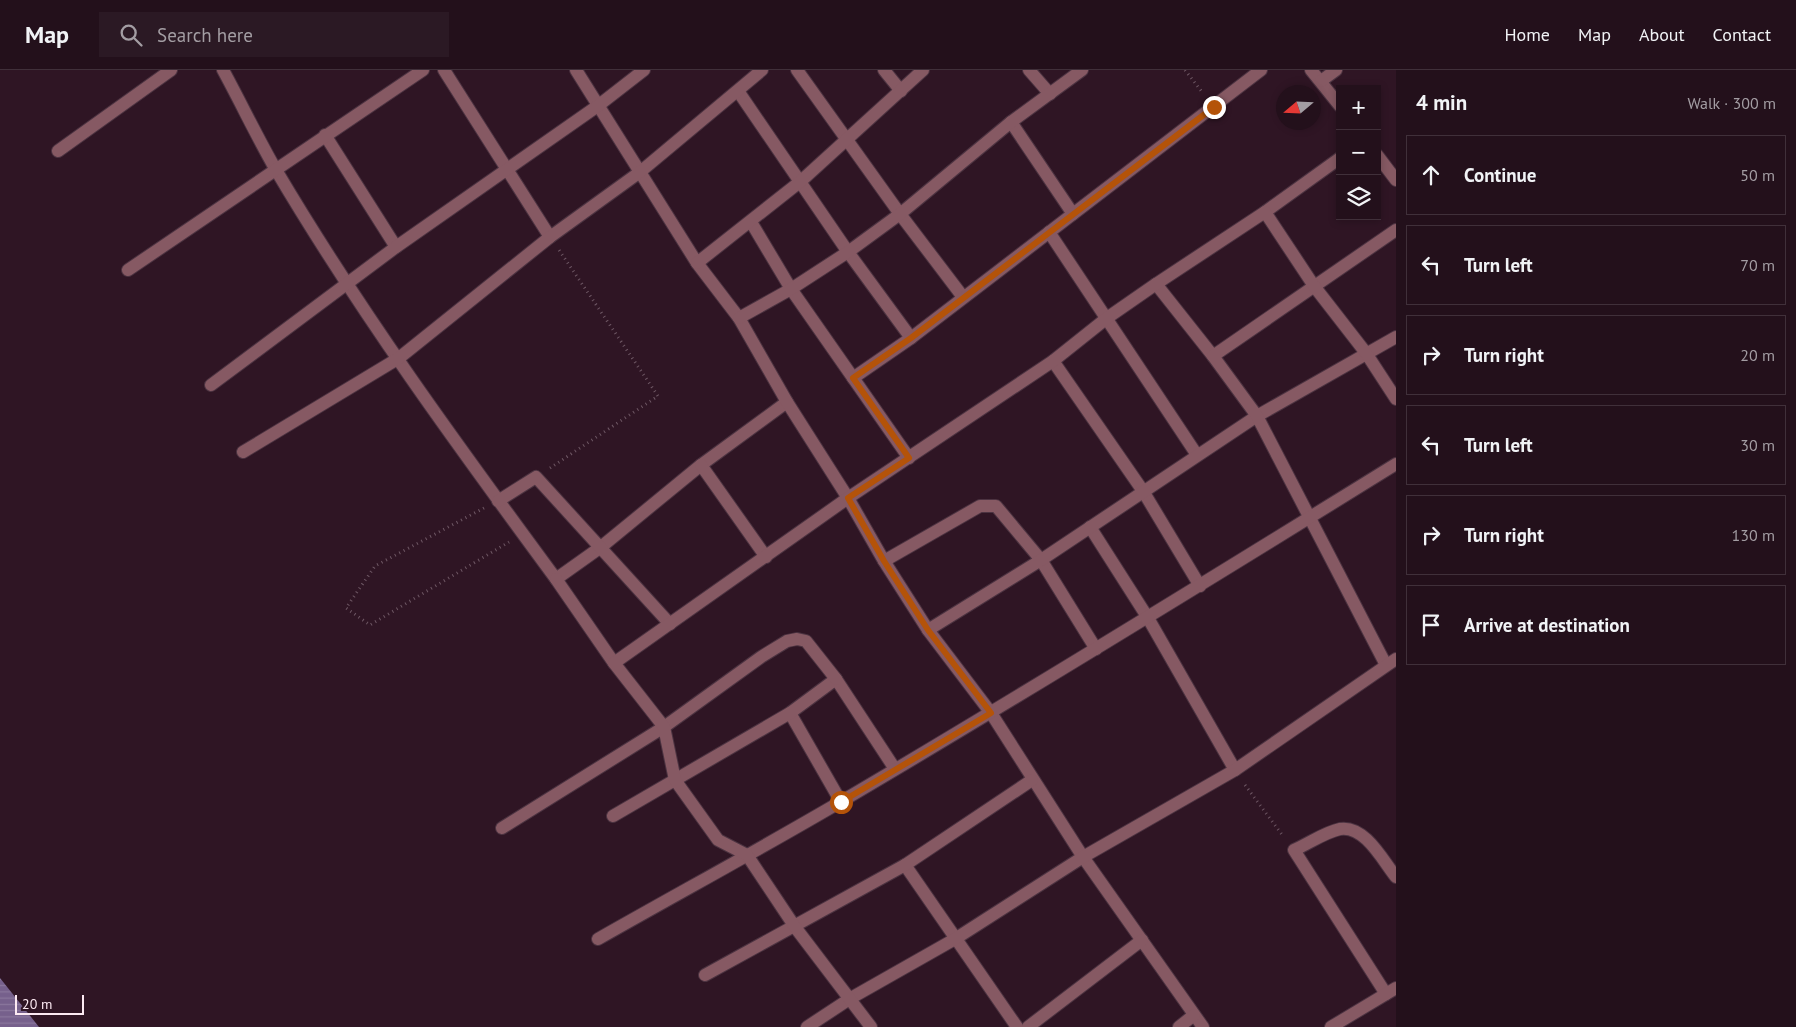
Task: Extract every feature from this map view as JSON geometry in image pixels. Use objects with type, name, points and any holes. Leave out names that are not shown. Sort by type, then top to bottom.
[{"type":"street","points":[[58,151],[171,70]]},
{"type":"street","points":[[223,70],[276,170],[348,283],[498,501],[556,579],[614,663],[664,727],[675,780],[718,840],[747,855],[795,927],[851,998],[871,1027]]},
{"type":"street","points":[[128,270],[423,70]]},
{"type":"street","points":[[444,70],[550,237]]},
{"type":"street","points":[[576,70],[697,263],[739,318],[787,402],[928,630],[991,713],[1032,780],[1083,857],[1203,1027]]},
{"type":"street","points":[[211,385],[396,247],[599,105],[644,70]]},
{"type":"street","points":[[243,452],[399,358],[550,237],[640,172],[762,70]]},
{"type":"street","points":[[797,70],[900,214],[964,297]]},
{"type":"street","points":[[884,70],[901,91]]},
{"type":"street","points":[[697,263],[801,182],[923,70]]},
{"type":"street","points":[[1029,70],[1050,94]]},
{"type":"street","points":[[739,318],[790,289],[848,252],[900,214],[1011,122],[1082,70]]},
{"type":"street","points":[[853,378],[911,338],[1261,70]]},
{"type":"street","points":[[1311,70],[1336,101]]},
{"type":"street","points":[[1320,81],[1336,70]]},
{"type":"street","points":[[738,91],[848,252],[911,338]]},
{"type":"street","points":[[1011,122],[1073,214]]},
{"type":"street","points":[[325,136],[396,247]]},
{"type":"street","points":[[1381,160],[1396,180]]},
{"type":"street","points":[[614,663],[848,498],[1053,361],[1107,318],[1265,212],[1336,161]]},
{"type":"street","points":[[1265,212],[1314,286],[1366,354],[1396,398]]},
{"type":"street","points":[[751,222],[790,289],[909,458]]},
{"type":"street","points":[[1213,356],[1396,230]]},
{"type":"street","points":[[1049,232],[1198,455]]},
{"type":"street","points":[[807,1027],[851,998],[955,939],[1083,857],[1234,770],[1391,662],[1310,517],[1257,416],[1213,356],[1156,284]]},
{"type":"street","points":[[928,630],[1041,560],[1257,416],[1396,337]]},
{"type":"street","points":[[1053,361],[1143,491],[1200,586]]},
{"type":"street","points":[[556,579],[602,547],[701,465],[787,402]]},
{"type":"street","points":[[598,939],[841,802],[991,713],[1396,464]]},
{"type":"street","points":[[701,465],[766,557]]},
{"type":"street","points":[[498,501],[536,477],[602,547],[670,624]]},
{"type":"street","points":[[884,561],[980,506],[991,504],[1003,512],[1041,560],[1096,648]]},
{"type":"street","points":[[1090,527],[1148,618],[1234,770]]},
{"type":"street","points":[[502,828],[664,727],[761,657],[793,639],[802,639],[810,645],[836,679],[895,769]]},
{"type":"street","points":[[613,816],[790,713],[836,679]]},
{"type":"street","points":[[790,713],[841,802]]},
{"type":"street","points":[[705,975],[905,865],[1032,780]]},
{"type":"street","points":[[1331,1027],[1391,991],[1294,850],[1339,830],[1351,829],[1367,840],[1396,877]]},
{"type":"street","points":[[905,865],[1017,1027]]},
{"type":"street","points":[[1028,1027],[1142,940]]},
{"type":"street","points":[[1179,1027],[1194,1015]]},
{"type":"path","points":[[1185,70],[1214,107]]},
{"type":"path","points":[[536,477],[658,396],[550,237]]},
{"type":"path","points":[[498,501],[375,566],[346,608],[370,625],[523,534]]},
{"type":"path","points":[[1234,770],[1294,850]]},
{"type":"shaded area","points":[[0,978],[39,1027],[0,1027]]},
{"type":"route","points":[[841,802],[991,713],[928,630],[884,561],[848,498],[909,458],[853,378],[911,338],[1214,107]]}]
